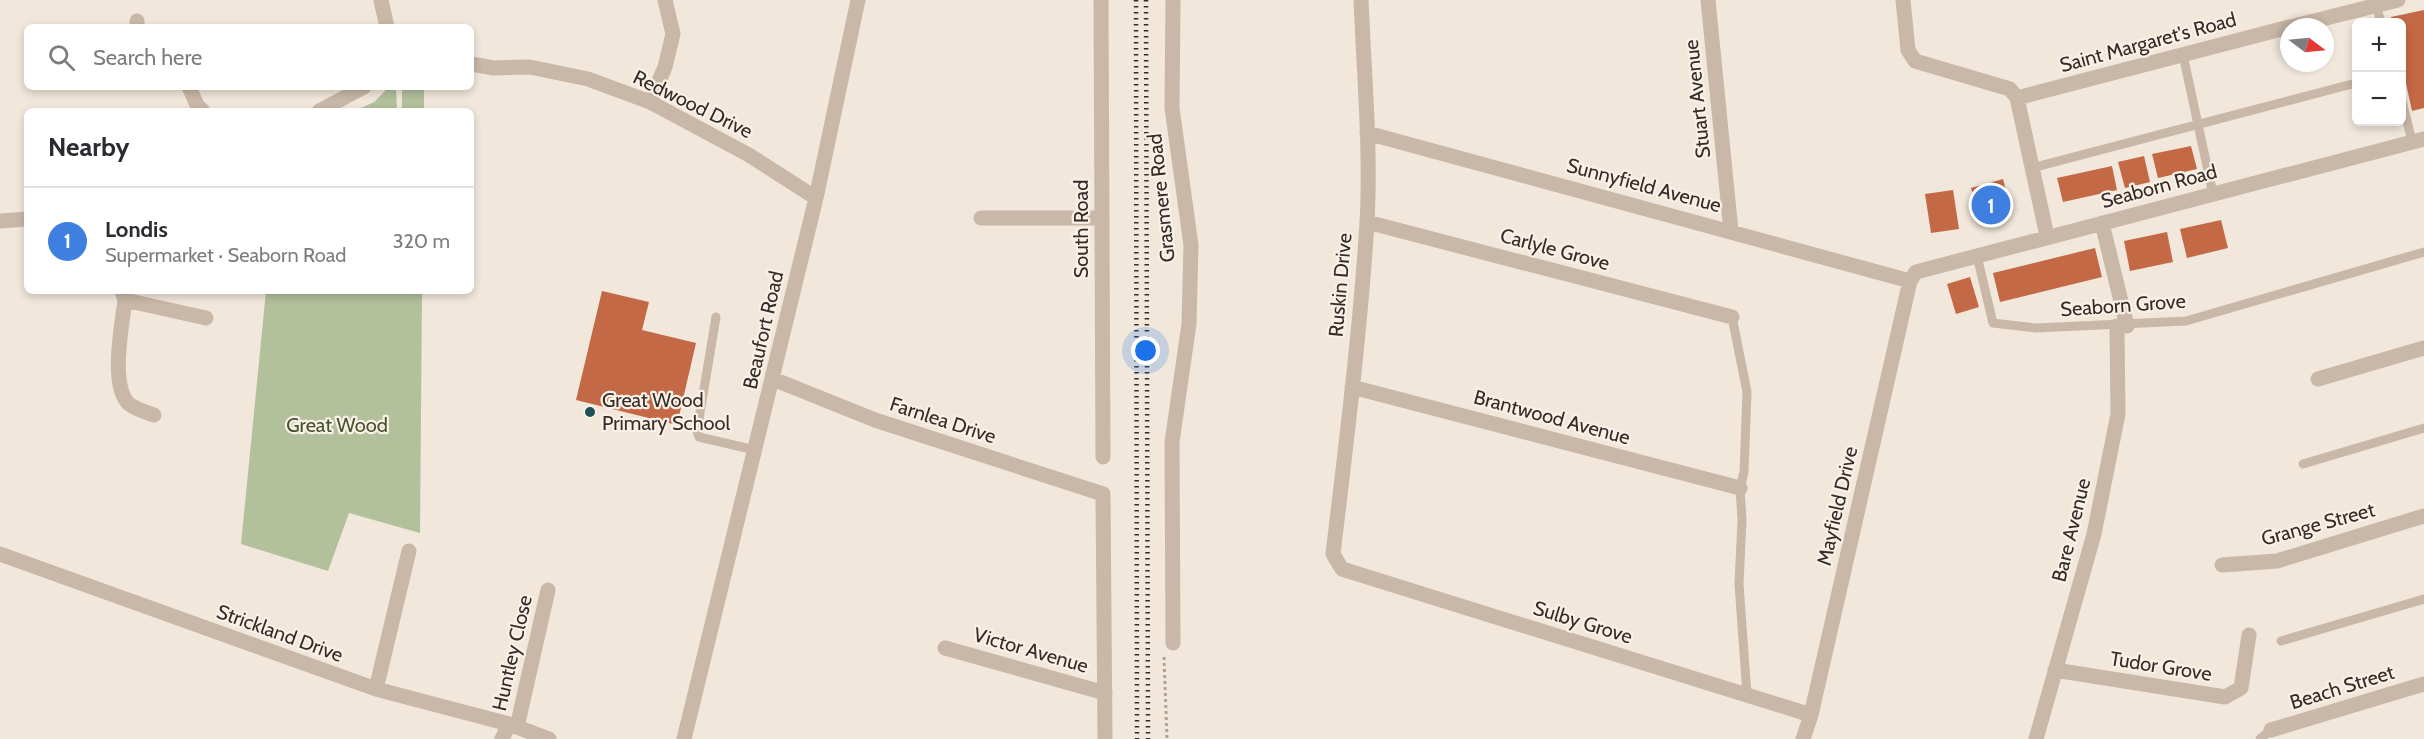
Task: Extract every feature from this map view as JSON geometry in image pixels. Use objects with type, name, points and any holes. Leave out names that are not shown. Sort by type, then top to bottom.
[{"type":"street","points":[[381,0],[386,24]]},
{"type":"street","points":[[650,102],[665,67],[673,33],[665,0]]},
{"type":"street","name":"Beaufort Road","points":[[684,739],[816,198],[858,0]]},
{"type":"street","name":"South Road","points":[[1101,0],[1103,457]]},
{"type":"street","name":"Grasmere Road","points":[[1173,0],[1171,14],[1172,108],[1191,245],[1189,324],[1172,442],[1173,643]]},
{"type":"street","name":"Ruskin Drive","points":[[1342,569],[1333,554],[1352,387],[1367,222],[1367,133],[1361,0]]},
{"type":"street","name":"Stuart Avenue","points":[[1708,0],[1731,231]]},
{"type":"street","points":[[1904,0],[1908,50],[1916,62],[2010,89],[2017,98],[2047,236]]},
{"type":"street","name":"Saint Margaret's Road","points":[[2320,18],[2367,4],[2398,0]]},
{"type":"street","name":"Saint Margaret's Road","points":[[2017,98],[2280,29]]},
{"type":"street","name":"Redwood Drive","points":[[474,65],[494,68],[530,67],[588,79],[650,102],[749,155],[816,198]]},
{"type":"street","points":[[190,90],[200,108]]},
{"type":"street","points":[[325,108],[358,90]]},
{"type":"street","name":"Sunnyfield Avenue","points":[[1367,133],[1910,281]]},
{"type":"street","name":"Seaborn Road","points":[[1910,281],[1916,272],[2418,140]]},
{"type":"street","points":[[981,218],[1102,218]]},
{"type":"street","points":[[0,221],[24,219]]},
{"type":"street","name":"Carlyle Grove","points":[[1367,222],[1732,317]]},
{"type":"street","name":"Bare Avenue","points":[[2036,739],[2094,534],[2118,414],[2122,326],[2102,222]]},
{"type":"street","name":"Mayfield Drive","points":[[1803,739],[1910,281]]},
{"type":"street","points":[[154,415],[129,405],[121,391],[119,368],[123,296],[206,318]]},
{"type":"street","points":[[2318,379],[2424,348]]},
{"type":"street","name":"Farnlea Drive","points":[[773,379],[875,420],[1103,494],[1105,693]]},
{"type":"street","name":"Brantwood Avenue","points":[[1352,387],[1740,488]]},
{"type":"street","name":"Grange Street","points":[[2222,565],[2277,561],[2424,516]]},
{"type":"street","points":[[376,689],[409,551]]},
{"type":"street","name":"Strickland Drive","points":[[0,554],[376,689],[513,725],[549,739]]},
{"type":"street","name":"Sulby Grove","points":[[1342,569],[1810,715]]},
{"type":"street","name":"Huntley Close","points":[[502,739],[513,725],[548,590]]},
{"type":"street","name":"Tudor Grove","points":[[2055,670],[2224,697],[2241,688],[2249,636]]},
{"type":"street","name":"Victor Avenue","points":[[945,648],[1105,693]]},
{"type":"street","name":"Beach Street","points":[[2266,735],[2424,684]]},
{"type":"street","points":[[1105,693],[1105,739]]},
{"type":"lane","points":[[2367,4],[2378,18]]},
{"type":"lane","points":[[2182,55],[2213,194]]},
{"type":"lane","points":[[2032,168],[2352,84]]},
{"type":"lane","points":[[2406,111],[2418,140]]},
{"type":"lane","name":"Seaborn Grove","points":[[1977,256],[1993,322],[2036,328],[2122,326],[2186,321],[2424,252]]},
{"type":"lane","points":[[716,316],[697,431],[699,437],[708,440],[755,450]]},
{"type":"lane","points":[[1732,317],[1747,392],[1744,472],[1740,488],[1742,520],[1739,584],[1747,696]]},
{"type":"lane","points":[[2303,464],[2424,428]]},
{"type":"lane","points":[[2281,641],[2424,599]]},
{"type":"path","points":[[1167,739],[1164,644],[1173,643]]},
{"type":"green space","points":[[386,90],[396,90],[397,108],[361,108],[374,102]]},
{"type":"green space","points":[[402,90],[424,90],[424,108],[402,108]]},
{"type":"green space","name":"Great Wood","points":[[266,294],[422,294],[420,533],[349,513],[328,571],[241,544]]},
{"type":"building","points":[[2424,10],[2424,108],[2412,111],[2406,83],[2406,18],[2391,17]]},
{"type":"building","points":[[2191,146],[2197,169],[2158,178],[2152,154]]},
{"type":"building","points":[[2144,156],[2150,182],[2125,188],[2118,162]]},
{"type":"building","points":[[2112,166],[2117,190],[2063,202],[2057,178]]},
{"type":"building","points":[[2003,179],[2012,214],[1981,223],[1971,188]]},
{"type":"building","points":[[1953,190],[1959,229],[1931,233],[1925,194]]},
{"type":"building","points":[[2221,220],[2228,248],[2187,258],[2180,229]]},
{"type":"building","points":[[2167,232],[2173,262],[2130,271],[2124,241]]},
{"type":"building","points":[[2095,248],[2102,277],[2000,302],[1993,273]]},
{"type":"building","points":[[1970,277],[1979,307],[1956,314],[1947,284]]},
{"type":"building","points":[[602,291],[649,302],[642,330],[696,343],[677,425],[576,400]]},
{"type":"railway","points":[[1136,0],[1137,739]]},
{"type":"railway","points":[[1146,0],[1148,739]]},
{"type":"place","name":"Londis","points":[[1991,205]]},
{"type":"place","name":"Great Wood Primary School","points":[[590,412]]}]
